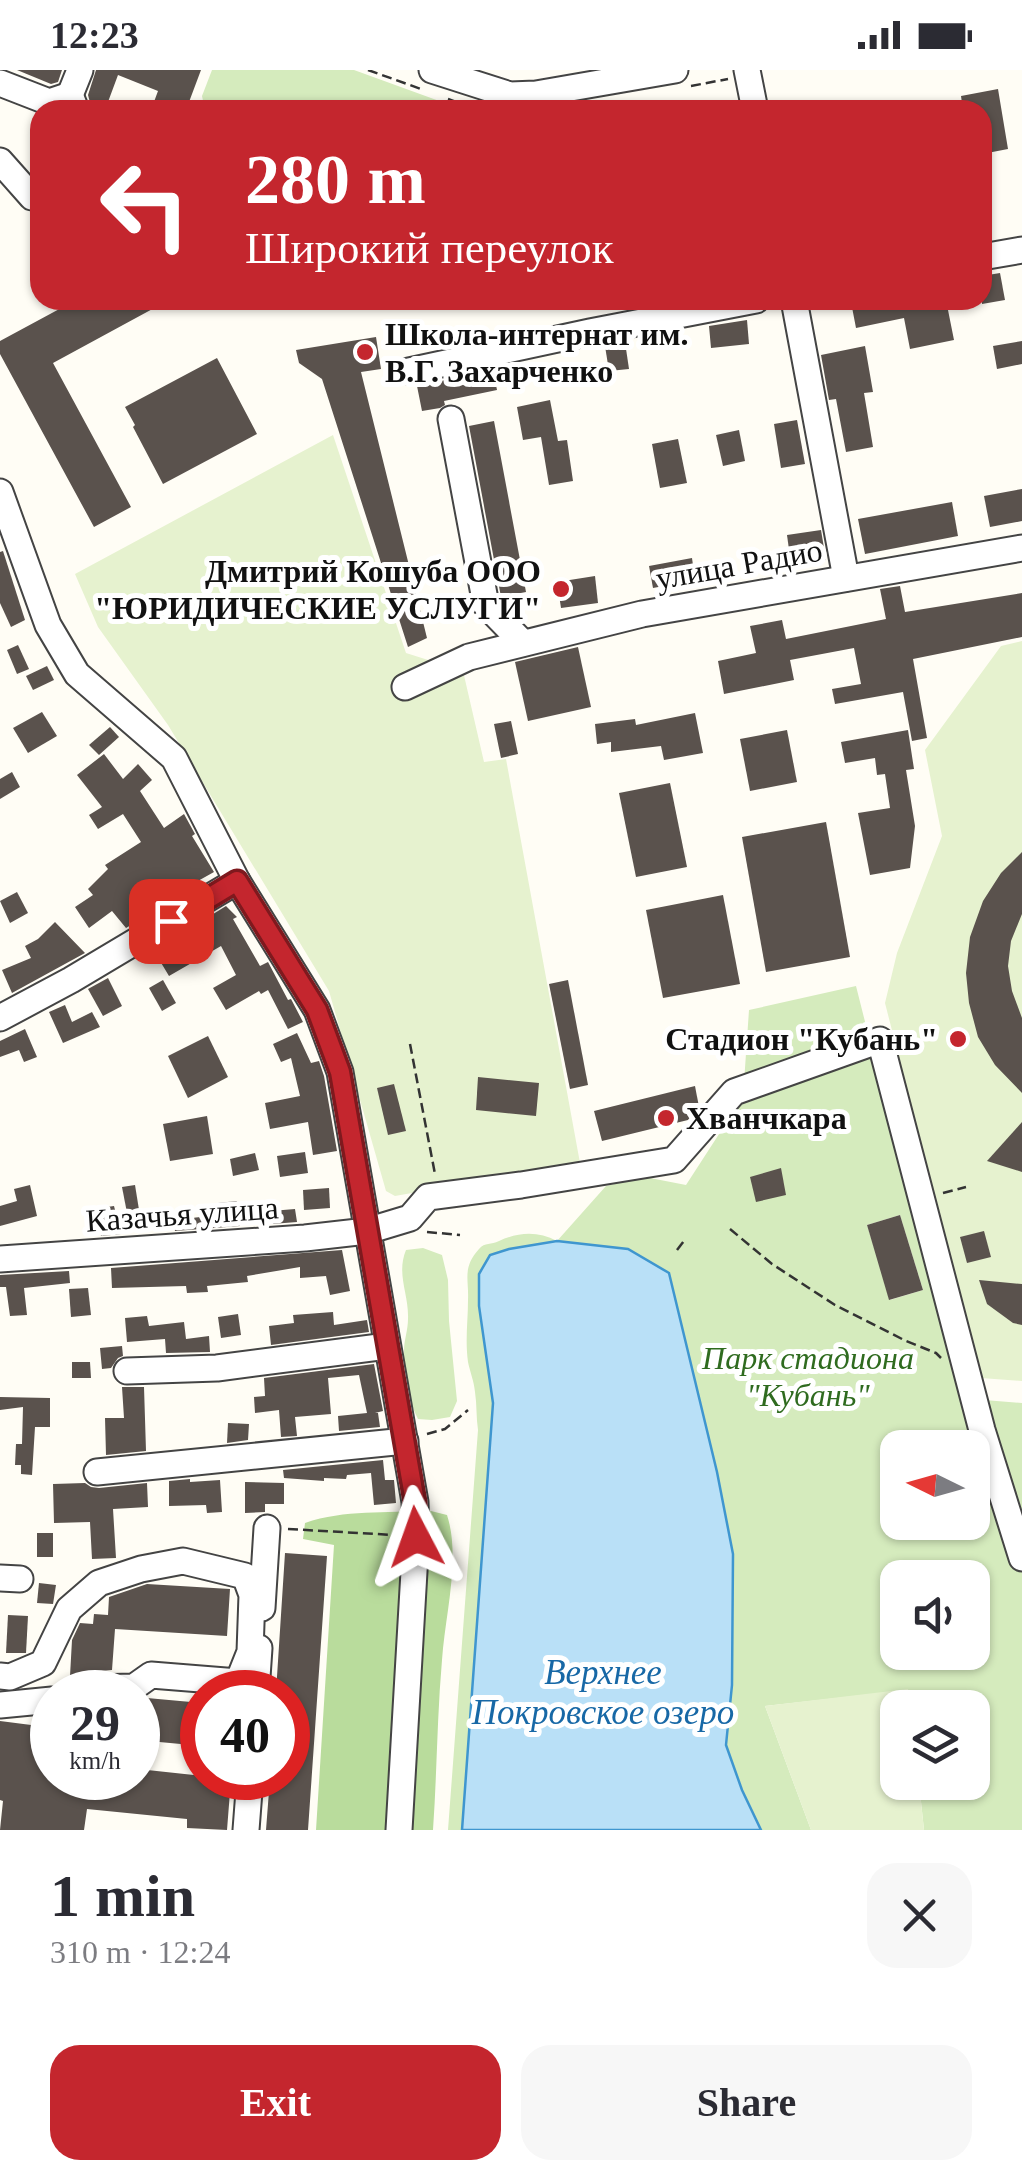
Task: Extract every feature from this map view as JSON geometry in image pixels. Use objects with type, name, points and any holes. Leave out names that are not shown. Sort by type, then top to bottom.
[{"type":"street","points":[[74,100],[80,70]]},
{"type":"street","points":[[444,72],[510,95],[676,70]]},
{"type":"street","points":[[746,70],[753,100]]},
{"type":"street","points":[[0,83],[44,100]]},
{"type":"street","points":[[0,161],[30,195]]},
{"type":"street","points":[[992,255],[1022,250]]},
{"type":"street","points":[[409,371],[704,310]]},
{"type":"street","points":[[796,310],[846,578]]},
{"type":"street","points":[[451,419],[486,605],[523,643]]},
{"type":"street","points":[[0,492],[11,556],[48,625],[77,674],[174,758],[237,881],[317,1010],[340,1072],[415,1502],[399,1830]]},
{"type":"street","name":"улица Радио","points":[[405,687],[469,657],[642,614],[1022,548]]},
{"type":"street","points":[[0,1018],[237,881]]},
{"type":"street","points":[[438,1196],[674,1160],[734,1092],[880,1040],[970,1385],[1022,1558]]},
{"type":"street","name":"Казачья улица","points":[[0,1260],[367,1231],[410,1218],[428,1196],[438,1196]]},
{"type":"street","points":[[127,1371],[217,1368],[387,1346]]},
{"type":"street","points":[[97,1472],[405,1441]]},
{"type":"street","points":[[257,1670],[267,1528]]},
{"type":"street","points":[[0,1676],[10,1677],[43,1663],[69,1609],[99,1583],[140,1569],[183,1561],[245,1576],[252,1594],[250,1652],[238,1682],[160,1676]]},
{"type":"street","points":[[0,1705],[30,1702]]},
{"type":"street","points":[[246,1830],[248,1800]]},
{"type":"path","points":[[410,1044],[438,1196]]},
{"type":"path","points":[[921,1199],[966,1186]]},
{"type":"path","points":[[730,1229],[772,1264],[835,1305],[936,1353],[970,1385]]},
{"type":"path","points":[[676,1250],[684,1242]]},
{"type":"path","points":[[405,1441],[445,1429],[468,1410]]},
{"type":"path","points":[[267,1528],[416,1537]]},
{"type":"green space","points":[[212,70],[354,70],[436,100],[203,100]]},
{"type":"green space","points":[[333,435],[406,653],[463,671],[484,762],[506,759],[580,1163],[395,1196],[386,1191],[329,991],[168,725],[98,627],[75,574]]},
{"type":"green space","name":"Стадион \"Кубань\"","points":[[1022,641],[1022,1381],[981,1378],[885,1003],[897,953],[942,836],[925,750],[1001,646]]},
{"type":"green space","name":"Парк стадиона \"Кубань\"","points":[[856,986],[960,1398],[1022,1403],[1022,1830],[924,1830],[921,1800],[990,1800],[990,1690],[880,1690],[880,1693],[765,1706],[811,1830],[761,1830],[726,1745],[732,1685],[733,1554],[669,1274],[479,1274],[479,1306],[493,1403],[462,1830],[448,1830],[478,1430],[467,1346],[470,1262],[484,1245],[514,1236],[536,1234],[557,1241],[606,1186],[645,1177],[686,1185],[743,1097],[749,1010]],"holes":[[[900,1215],[923,1290],[890,1300],[867,1225]]]},
{"type":"green space","points":[[423,1248],[442,1255],[448,1280],[457,1401],[450,1417],[432,1420],[418,1419],[408,1394],[404,1368],[408,1319],[403,1259],[406,1250]]},
{"type":"green space","points":[[427,1510],[447,1515],[453,1549],[440,1681],[433,1830],[316,1830],[334,1545],[303,1539],[305,1523],[350,1514]]},
{"type":"green space","points":[[880,1692],[880,1800],[921,1800],[924,1830],[811,1830],[765,1706]]},
{"type":"water","name":"Верхнее Покровское озеро","points":[[557,1241],[628,1249],[669,1273],[733,1554],[732,1685],[726,1745],[761,1830],[462,1830],[493,1403],[479,1306],[479,1274],[490,1255]]},
{"type":"building","points":[[17,70],[62,70],[58,82],[51,84]]},
{"type":"building","points":[[96,70],[201,70],[190,100],[155,100],[158,91],[118,75],[109,100],[89,100]]},
{"type":"building","points":[[998,89],[1008,149],[992,152],[992,100],[962,100],[961,96]]},
{"type":"building","points":[[1000,273],[1005,300],[992,302],[992,274]]},
{"type":"building","points":[[57,310],[151,310],[53,363],[131,507],[94,527],[0,354],[0,341]]},
{"type":"building","points":[[853,310],[948,310],[954,340],[910,349],[904,318],[856,328]]},
{"type":"building","points":[[747,320],[749,344],[711,348],[709,326]]},
{"type":"building","points":[[376,337],[381,369],[361,372],[427,638],[408,647],[322,379],[299,363],[296,350]]},
{"type":"building","points":[[1022,341],[1022,364],[997,369],[993,346]]},
{"type":"building","points":[[625,342],[629,369],[609,371],[605,346]]},
{"type":"building","points":[[865,346],[873,392],[864,393],[873,447],[846,452],[836,399],[829,400],[821,355]]},
{"type":"building","points":[[217,358],[257,434],[163,484],[125,407]]},
{"type":"building","points":[[493,370],[497,390],[444,401],[440,408],[422,411],[417,386]]},
{"type":"building","points":[[550,400],[558,441],[567,440],[573,481],[549,485],[541,437],[523,440],[517,407]]},
{"type":"building","points":[[797,420],[805,464],[781,468],[774,424]]},
{"type":"building","points":[[494,421],[526,592],[501,597],[469,426]]},
{"type":"building","points":[[739,430],[745,461],[723,466],[716,435]]},
{"type":"building","points":[[678,439],[687,483],[660,488],[652,444]]},
{"type":"building","points":[[1022,489],[1022,521],[990,527],[984,496]]},
{"type":"building","points":[[952,502],[958,536],[865,554],[858,519]]},
{"type":"building","points":[[821,530],[826,560],[791,564],[787,535]]},
{"type":"building","points":[[3,551],[25,620],[11,627],[0,603]]},
{"type":"building","points":[[692,558],[695,580],[653,588],[649,566]]},
{"type":"building","points":[[595,576],[598,603],[561,608],[557,582]]},
{"type":"building","points":[[900,586],[905,612],[1022,593],[1022,637],[913,659],[927,738],[912,741],[903,692],[835,704],[832,689],[861,684],[854,648],[790,660],[794,680],[724,694],[718,661],[756,653],[750,626],[782,620],[786,639],[886,619],[880,589]]},
{"type":"building","points":[[18,645],[29,669],[17,674],[7,650]]},
{"type":"building","points":[[578,647],[591,707],[528,721],[515,662]]},
{"type":"building","points":[[47,666],[54,680],[33,690],[26,676]]},
{"type":"building","points":[[42,712],[57,736],[28,753],[13,728]]},
{"type":"building","points":[[695,713],[703,753],[664,760],[661,746],[611,752],[611,742],[597,744],[595,724],[635,719],[636,725]]},
{"type":"building","points":[[511,721],[518,754],[501,758],[494,724]]},
{"type":"building","points":[[110,727],[119,737],[99,755],[89,745]]},
{"type":"building","points":[[787,730],[797,782],[750,791],[740,739]]},
{"type":"building","points":[[908,730],[914,769],[906,770],[915,826],[910,868],[870,875],[858,813],[890,808],[885,774],[877,775],[875,758],[845,763],[841,742]]},
{"type":"building","points":[[104,754],[123,779],[138,764],[152,780],[140,791],[164,828],[184,814],[195,834],[192,836],[214,872],[126,928],[112,911],[89,928],[75,907],[93,895],[88,889],[108,869],[105,865],[141,842],[123,814],[98,829],[89,815],[102,807],[77,775]]},
{"type":"building","points":[[12,772],[20,787],[0,799],[0,779]]},
{"type":"building","points":[[670,783],[687,867],[636,877],[619,793]]},
{"type":"building","points":[[826,822],[850,957],[766,972],[742,837]]},
{"type":"building","points":[[1022,852],[1022,914],[1011,941],[1008,966],[1022,1018],[1022,1093],[995,1065],[978,1037],[966,973],[970,937],[983,901],[1001,873]]},
{"type":"building","points":[[17,892],[28,913],[10,923],[0,901]]},
{"type":"building","points":[[723,895],[740,984],[663,998],[646,910]]},
{"type":"building","points":[[226,906],[237,917],[233,919],[260,966],[268,962],[303,1022],[288,1029],[268,990],[226,1010],[213,988],[236,975],[221,946],[169,976],[154,951]]},
{"type":"building","points":[[55,922],[85,953],[12,993],[2,970],[31,958],[25,946]]},
{"type":"building","points":[[108,978],[122,1006],[103,1016],[88,989]]},
{"type":"building","points":[[163,980],[176,1003],[162,1011],[149,988]]},
{"type":"building","points":[[568,980],[588,1085],[570,1089],[549,984]]},
{"type":"building","points":[[65,1005],[72,1022],[92,1012],[100,1027],[63,1043],[49,1012]]},
{"type":"building","points":[[25,1029],[37,1057],[24,1062],[19,1050],[0,1057],[0,1041]]},
{"type":"building","points":[[297,1033],[311,1063],[319,1061],[337,1151],[313,1155],[308,1122],[270,1129],[265,1103],[300,1096],[291,1058],[281,1062],[273,1044]]},
{"type":"building","points":[[208,1036],[228,1077],[188,1098],[168,1056]]},
{"type":"building","points":[[478,1077],[539,1083],[536,1116],[476,1110]]},
{"type":"building","points":[[394,1084],[406,1131],[388,1135],[377,1088]]},
{"type":"building","points":[[695,1086],[699,1107],[688,1120],[602,1141],[594,1111]]},
{"type":"building","points":[[207,1116],[213,1154],[170,1161],[163,1124]]},
{"type":"building","points":[[1022,1122],[1022,1172],[987,1161]]},
{"type":"building","points":[[305,1152],[308,1173],[280,1177],[277,1156]]},
{"type":"building","points":[[255,1153],[259,1170],[233,1176],[230,1159]]},
{"type":"building","points":[[781,1168],[786,1195],[756,1202],[750,1177]]},
{"type":"building","points":[[30,1185],[37,1216],[0,1226],[0,1206],[17,1201],[14,1189]]},
{"type":"building","points":[[135,1185],[140,1216],[128,1218],[122,1187]]},
{"type":"building","points":[[329,1188],[330,1208],[304,1210],[303,1190]]},
{"type":"building","points":[[237,1201],[240,1226],[175,1231],[173,1220],[219,1215],[218,1203]]},
{"type":"building","points":[[114,1206],[121,1234],[101,1236],[97,1218],[108,1215],[107,1207]]},
{"type":"building","points":[[295,1209],[297,1222],[272,1224],[271,1211]]},
{"type":"building","points":[[900,1215],[923,1290],[889,1300],[867,1225]]},
{"type":"building","points":[[984,1231],[991,1257],[967,1263],[960,1237]]},
{"type":"building","points":[[342,1250],[350,1291],[330,1295],[326,1276],[300,1278],[300,1267],[247,1276],[248,1282],[207,1286],[208,1292],[187,1293],[186,1286],[112,1288],[111,1268]]},
{"type":"building","points":[[69,1271],[70,1283],[24,1288],[27,1315],[10,1316],[0,1275]]},
{"type":"building","points":[[979,1280],[1022,1284],[1022,1325],[987,1304]]},
{"type":"building","points":[[88,1288],[91,1315],[71,1317],[69,1289]]},
{"type":"building","points":[[333,1312],[334,1325],[367,1320],[369,1332],[271,1345],[269,1326],[294,1323],[293,1315]]},
{"type":"building","points":[[238,1314],[241,1335],[221,1338],[218,1317]]},
{"type":"building","points":[[147,1316],[149,1326],[184,1322],[186,1339],[209,1336],[210,1352],[166,1353],[165,1339],[127,1342],[125,1318]]},
{"type":"building","points":[[122,1346],[123,1356],[111,1368],[102,1369],[100,1348]]},
{"type":"building","points":[[72,1362],[90,1362],[91,1378],[72,1378]]},
{"type":"building","points":[[374,1364],[383,1411],[375,1413],[380,1427],[339,1431],[338,1416],[367,1413],[359,1375],[328,1378],[331,1414],[295,1417],[297,1436],[281,1437],[279,1410],[255,1413],[254,1397],[265,1396],[264,1378]]},
{"type":"building","points":[[122,1387],[144,1387],[146,1451],[106,1455],[105,1418],[124,1418]]},
{"type":"building","points":[[0,1397],[50,1398],[50,1427],[35,1427],[32,1475],[21,1474],[21,1465],[15,1465],[16,1444],[22,1444],[23,1407],[0,1410]]},
{"type":"building","points":[[228,1423],[249,1424],[248,1440],[227,1443]]},
{"type":"building","points":[[383,1460],[385,1480],[394,1480],[396,1503],[374,1505],[371,1473],[324,1481],[284,1478],[283,1470]]},
{"type":"building","points":[[220,1480],[222,1512],[207,1513],[206,1505],[169,1506],[169,1481]]},
{"type":"building","points":[[245,1482],[284,1483],[284,1504],[265,1504],[265,1512],[245,1513]]},
{"type":"building","points":[[85,1483],[99,1488],[147,1483],[148,1507],[113,1509],[116,1558],[92,1559],[90,1522],[54,1523],[53,1484]]},
{"type":"building","points":[[37,1533],[53,1533],[53,1557],[37,1557]]},
{"type":"building","points":[[285,1553],[327,1556],[308,1830],[266,1830],[268,1800],[310,1800],[310,1670],[277,1670]]},
{"type":"building","points":[[39,1583],[56,1585],[53,1604],[37,1603]]},
{"type":"building","points":[[147,1584],[230,1589],[227,1636],[115,1629],[112,1670],[70,1670],[72,1640],[80,1623],[93,1624],[94,1614],[108,1615],[109,1597]]},
{"type":"building","points":[[8,1615],[28,1616],[26,1653],[6,1653]]},
{"type":"building","points":[[160,1699],[180,1701],[180,1744],[160,1742]]},
{"type":"building","points":[[0,1721],[30,1725],[30,1800],[160,1800],[160,1771],[180,1774],[180,1800],[229,1800],[227,1830],[187,1828],[187,1819],[87,1809],[84,1830],[0,1830]]},
{"type":"place","name":"Школа-интернат им. В.Г. Захарченко","points":[[365,352]]},
{"type":"place","name":"Дмитрий Кошуба ООО \"ЮРИДИЧЕСКИЕ УСЛУГИ\"","points":[[561,589]]},
{"type":"place","name":"Стадион \"Кубань\"","points":[[958,1039]]},
{"type":"place","name":"Хванчкара","points":[[666,1118]]},
{"type":"route","points":[[171,921],[237,881],[317,1010],[340,1072],[415,1502],[416,1537]]}]
